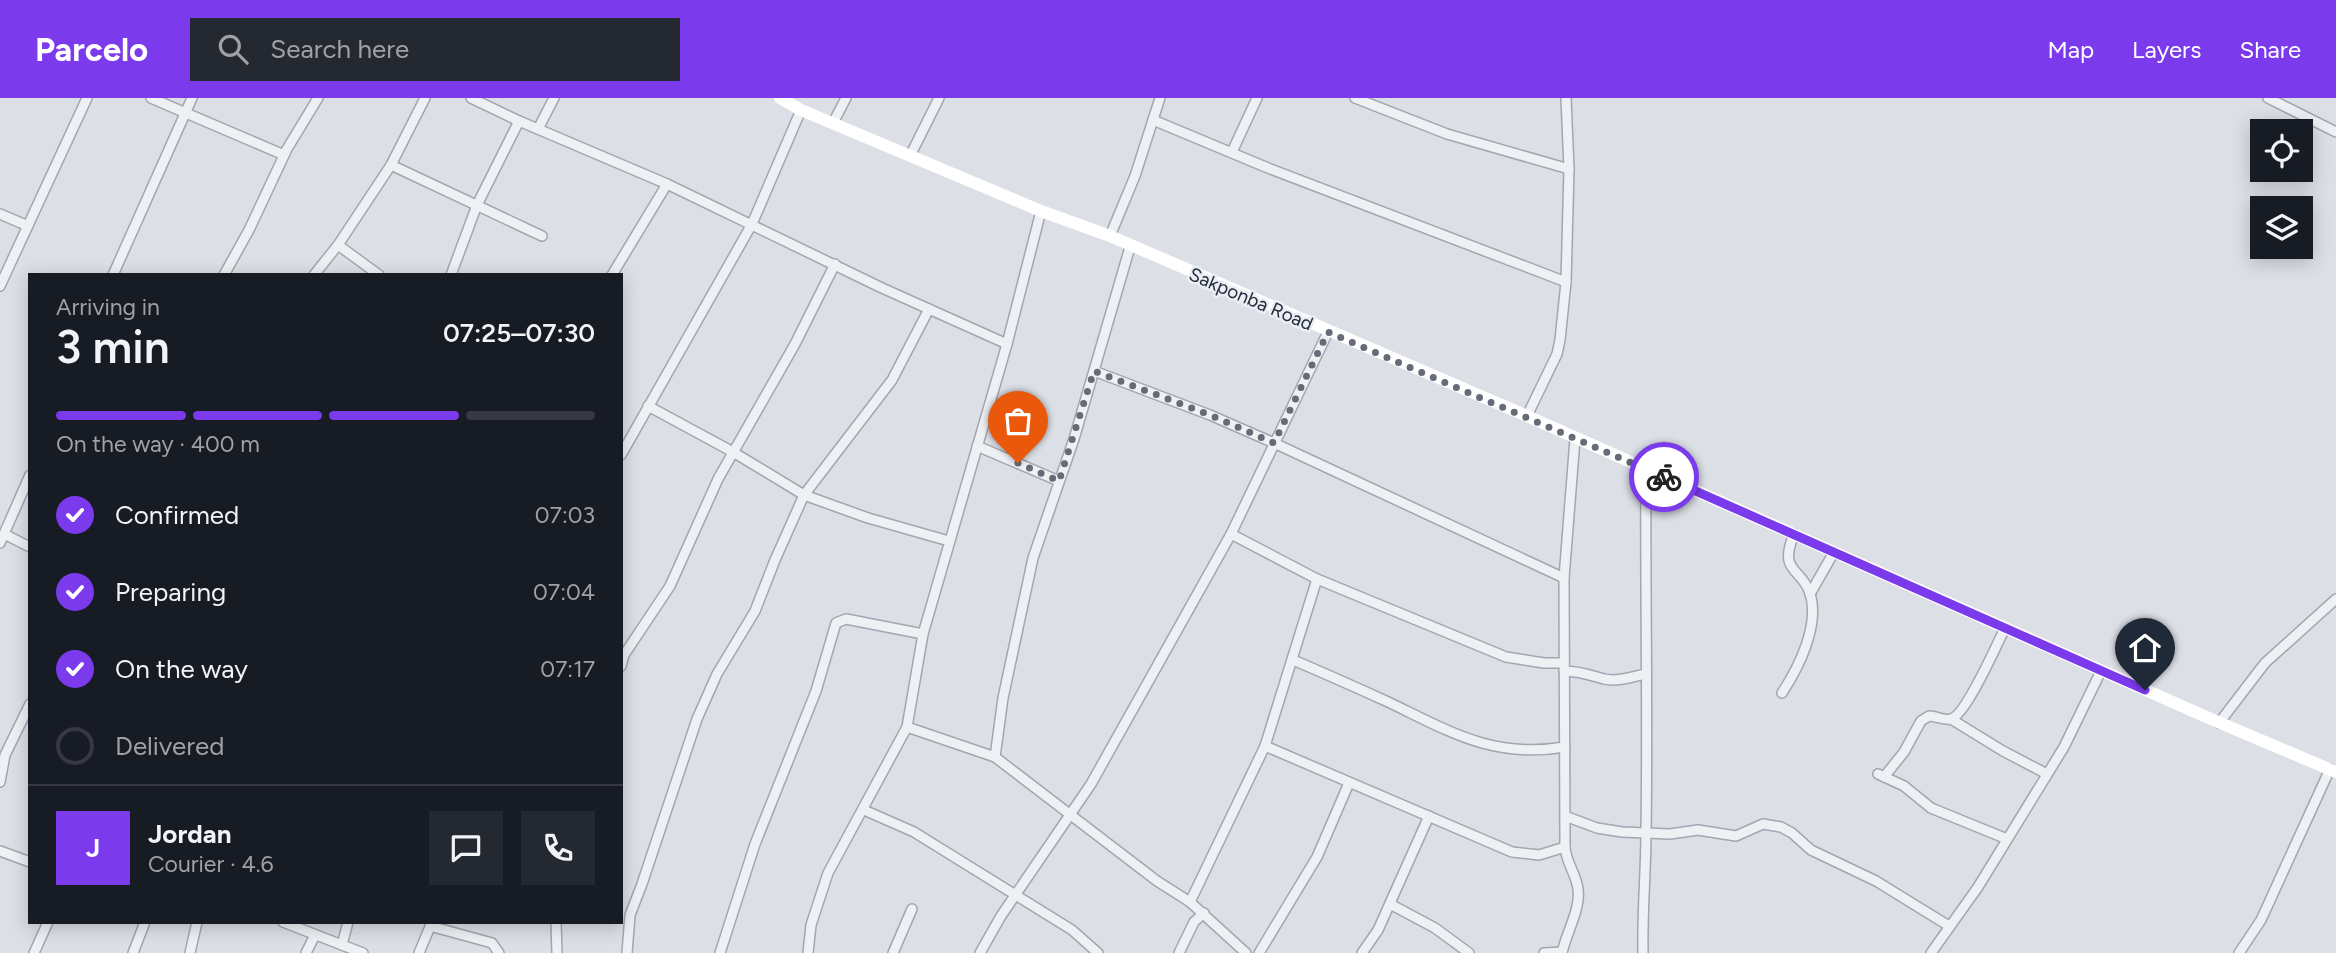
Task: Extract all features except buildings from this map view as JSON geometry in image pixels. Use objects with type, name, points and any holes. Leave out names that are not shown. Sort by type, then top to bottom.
[{"type":"main road","name":"Sakponba Road","points":[[780,98],[801,110],[1041,211],[1110,236],[1130,247],[1527,416],[1574,439],[2333,771]]},
{"type":"street","points":[[0,286],[87,98]]},
{"type":"street","points":[[150,98],[284,155]]},
{"type":"street","points":[[114,273],[192,98]]},
{"type":"street","points":[[225,273],[249,230],[284,155],[318,98]]},
{"type":"street","points":[[316,273],[338,245],[391,165],[425,98]]},
{"type":"street","points":[[471,98],[667,184],[1007,344]]},
{"type":"street","points":[[538,129],[554,98]]},
{"type":"street","points":[[833,123],[846,98]]},
{"type":"street","points":[[910,156],[939,98]]},
{"type":"street","points":[[1110,236],[1135,176],[1160,98]]},
{"type":"street","points":[[1232,152],[1257,98]]},
{"type":"street","points":[[1355,98],[1447,134],[1569,169]]},
{"type":"street","points":[[1527,416],[1557,354],[1566,282],[1569,169],[1566,98]]},
{"type":"street","points":[[2268,98],[2336,132]]},
{"type":"street","points":[[623,452],[752,224],[801,110]]},
{"type":"street","points":[[1153,120],[1566,282]]},
{"type":"street","points":[[452,273],[477,205],[519,121]]},
{"type":"street","points":[[391,165],[542,236]]},
{"type":"street","points":[[613,273],[667,184]]},
{"type":"street","points":[[808,953],[811,925],[828,873],[907,727],[923,634],[1007,344],[1041,211]]},
{"type":"street","points":[[0,214],[28,226]]},
{"type":"street","points":[[338,245],[376,273]]},
{"type":"street","points":[[995,757],[1003,698],[1034,558],[1094,371],[1130,247]]},
{"type":"street","points":[[623,658],[670,586],[718,479],[794,344],[835,264]]},
{"type":"street","points":[[627,953],[630,915],[696,719],[717,674],[755,611],[804,495],[892,380],[929,309]]},
{"type":"street","points":[[984,951],[1016,895],[1091,784],[1231,534],[1328,332]]},
{"type":"street","points":[[1094,371],[1210,415],[1274,443],[1564,578]]},
{"type":"street","points":[[649,407],[733,452],[804,495],[868,518],[949,541]]},
{"type":"street","points":[[1544,953],[1562,952],[1579,892],[1574,873],[1566,860],[1565,847],[1564,578],[1574,439]]},
{"type":"street","points":[[977,446],[1059,481]]},
{"type":"street","points":[[1643,953],[1646,833],[1646,470]]},
{"type":"street","points":[[28,479],[1,539],[28,546]]},
{"type":"street","points":[[1231,534],[1317,579],[1506,657],[1564,667],[1606,679],[1616,680],[1645,674]]},
{"type":"street","points":[[1794,534],[1788,558],[1795,574],[1810,594]]},
{"type":"street","points":[[1782,693],[1800,663],[1806,643],[1810,627],[1810,594],[1834,552]]},
{"type":"street","points":[[1190,902],[1265,746],[1317,579]]},
{"type":"street","points":[[2219,723],[2266,663],[2336,599]]},
{"type":"street","points":[[720,953],[755,844],[816,691],[836,623],[846,619],[923,634]]},
{"type":"street","points":[[1951,719],[1955,718],[1975,690],[2005,628]]},
{"type":"street","points":[[1293,660],[1463,738],[1530,752],[1564,747]]},
{"type":"street","points":[[1931,953],[1978,887],[2048,774],[2101,671]]},
{"type":"street","points":[[0,782],[5,755],[28,708]]},
{"type":"street","points":[[2007,839],[1931,808],[1904,786],[1881,775],[1903,752],[1921,721],[1929,716],[1951,719],[2003,751],[2048,774]]},
{"type":"street","points":[[907,727],[995,757],[1157,881],[1190,902],[1247,953]]},
{"type":"street","points":[[1265,746],[1512,852],[1539,855],[1565,847]]},
{"type":"street","points":[[2239,953],[2261,920],[2333,771]]},
{"type":"street","points":[[1259,953],[1317,857],[1349,783]]},
{"type":"street","points":[[864,810],[914,832],[1072,930],[1098,953]]},
{"type":"street","points":[[1362,953],[1378,930],[1429,816]]},
{"type":"street","points":[[1565,816],[1597,828],[1646,833],[1670,834],[1698,830],[1736,836],[1763,824],[1781,827],[1811,850],[1876,881],[1949,926]]},
{"type":"street","points":[[0,851],[28,861]]},
{"type":"street","points":[[1390,904],[1435,928],[1469,953]]},
{"type":"street","points":[[892,953],[912,909]]},
{"type":"street","points":[[1179,953],[1194,922],[1204,913]]},
{"type":"street","points":[[34,953],[47,924]]},
{"type":"street","points":[[133,953],[144,924]]},
{"type":"street","points":[[190,953],[197,924]]},
{"type":"street","points":[[288,924],[363,953]]},
{"type":"street","points":[[342,945],[347,924]]},
{"type":"street","points":[[419,953],[431,924],[492,943],[499,953]]},
{"type":"street","points":[[556,924],[557,953]]},
{"type":"street","points":[[306,953],[315,935]]},
{"type":"way so far","points":[[1018,463],[1059,481],[1094,371],[1210,415],[1274,443],[1328,332],[1664,477]]},
{"type":"route","points":[[1664,477],[2145,690]]}]
